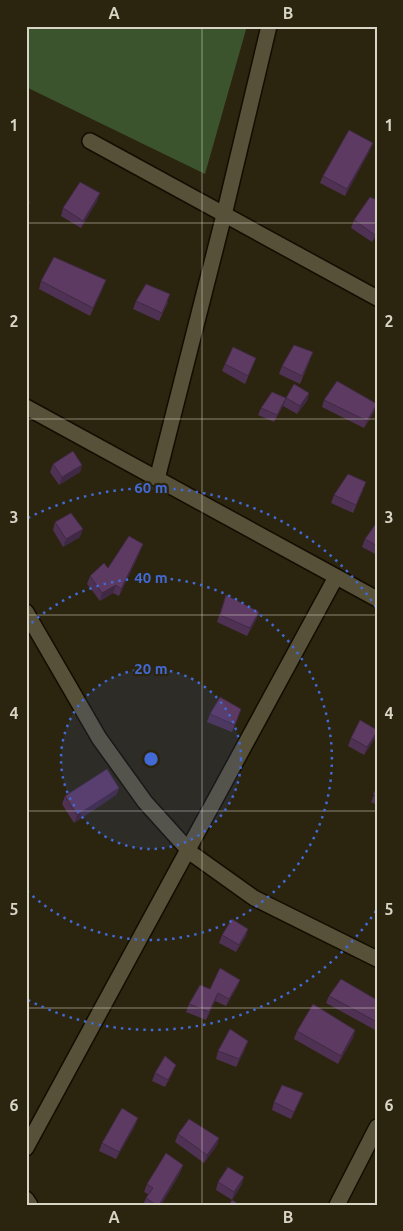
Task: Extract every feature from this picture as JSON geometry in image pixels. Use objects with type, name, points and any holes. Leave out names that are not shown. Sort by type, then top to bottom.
[{"type":"street","points":[[157,478],[224,215],[269,26]]},
{"type":"street","points":[[90,141],[377,298]]},
{"type":"street","points":[[26,407],[377,599]]},
{"type":"street","points":[[26,1148],[336,577]]},
{"type":"street","points":[[26,612],[99,738],[145,802],[188,849],[254,898],[377,958]]},
{"type":"street","points":[[337,1205],[377,1127]]},
{"type":"street","points":[[26,1199],[30,1205]]},
{"type":"green space","points":[[26,26],[247,26],[205,174],[26,87]]},
{"type":"building","points":[[349,130],[373,143],[347,189],[323,176]]},
{"type":"building","points":[[80,182],[100,193],[83,221],[63,208]]},
{"type":"building","points":[[370,197],[377,200],[377,232],[375,235],[354,220]]},
{"type":"building","points":[[26,200],[30,202],[26,209]]},
{"type":"building","points":[[54,257],[106,280],[93,308],[41,281]]},
{"type":"building","points":[[146,284],[170,294],[162,313],[136,301]]},
{"type":"building","points":[[294,345],[313,352],[302,376],[282,366]]},
{"type":"building","points":[[233,347],[256,358],[248,376],[225,364]]},
{"type":"building","points":[[337,381],[377,404],[367,421],[324,400]]},
{"type":"building","points":[[294,384],[309,393],[300,406],[286,398]]},
{"type":"building","points":[[272,392],[286,398],[277,415],[261,408]]},
{"type":"building","points":[[73,451],[82,465],[62,477],[53,464]]},
{"type":"building","points":[[348,474],[366,482],[356,505],[334,495]]},
{"type":"building","points":[[71,513],[83,529],[66,539],[55,522]]},
{"type":"building","points":[[377,522],[377,546],[365,539]]},
{"type":"building","points":[[129,536],[143,544],[121,589],[116,585],[102,593],[90,576],[104,563],[108,568]]},
{"type":"building","points":[[226,595],[259,612],[250,628],[220,615]]},
{"type":"building","points":[[220,697],[241,709],[235,725],[210,714]]},
{"type":"building","points":[[360,720],[377,730],[367,747],[351,738]]},
{"type":"building","points":[[107,769],[119,788],[77,815],[65,796]]},
{"type":"building","points":[[377,788],[377,796],[373,794]]},
{"type":"building","points":[[232,919],[248,929],[239,945],[222,935]]},
{"type":"building","points":[[220,968],[240,980],[229,999],[218,993],[209,1012],[189,1004],[200,985],[210,989]]},
{"type":"building","points":[[341,979],[377,1000],[377,1022],[329,996]]},
{"type":"building","points":[[313,1004],[355,1030],[341,1056],[297,1031]]},
{"type":"building","points":[[230,1029],[248,1041],[239,1059],[218,1051]]},
{"type":"building","points":[[165,1056],[176,1065],[168,1080],[155,1073]]},
{"type":"building","points":[[282,1085],[303,1093],[294,1112],[274,1102]]},
{"type":"building","points":[[122,1108],[138,1118],[119,1152],[102,1143]]},
{"type":"building","points":[[189,1119],[219,1138],[207,1155],[178,1134]]},
{"type":"building","points":[[166,1153],[183,1165],[159,1205],[156,1205],[146,1198],[153,1188],[147,1184]]},
{"type":"building","points":[[228,1167],[244,1177],[234,1192],[218,1182]]},
{"type":"building","points":[[232,1200],[240,1205],[229,1205]]}]
